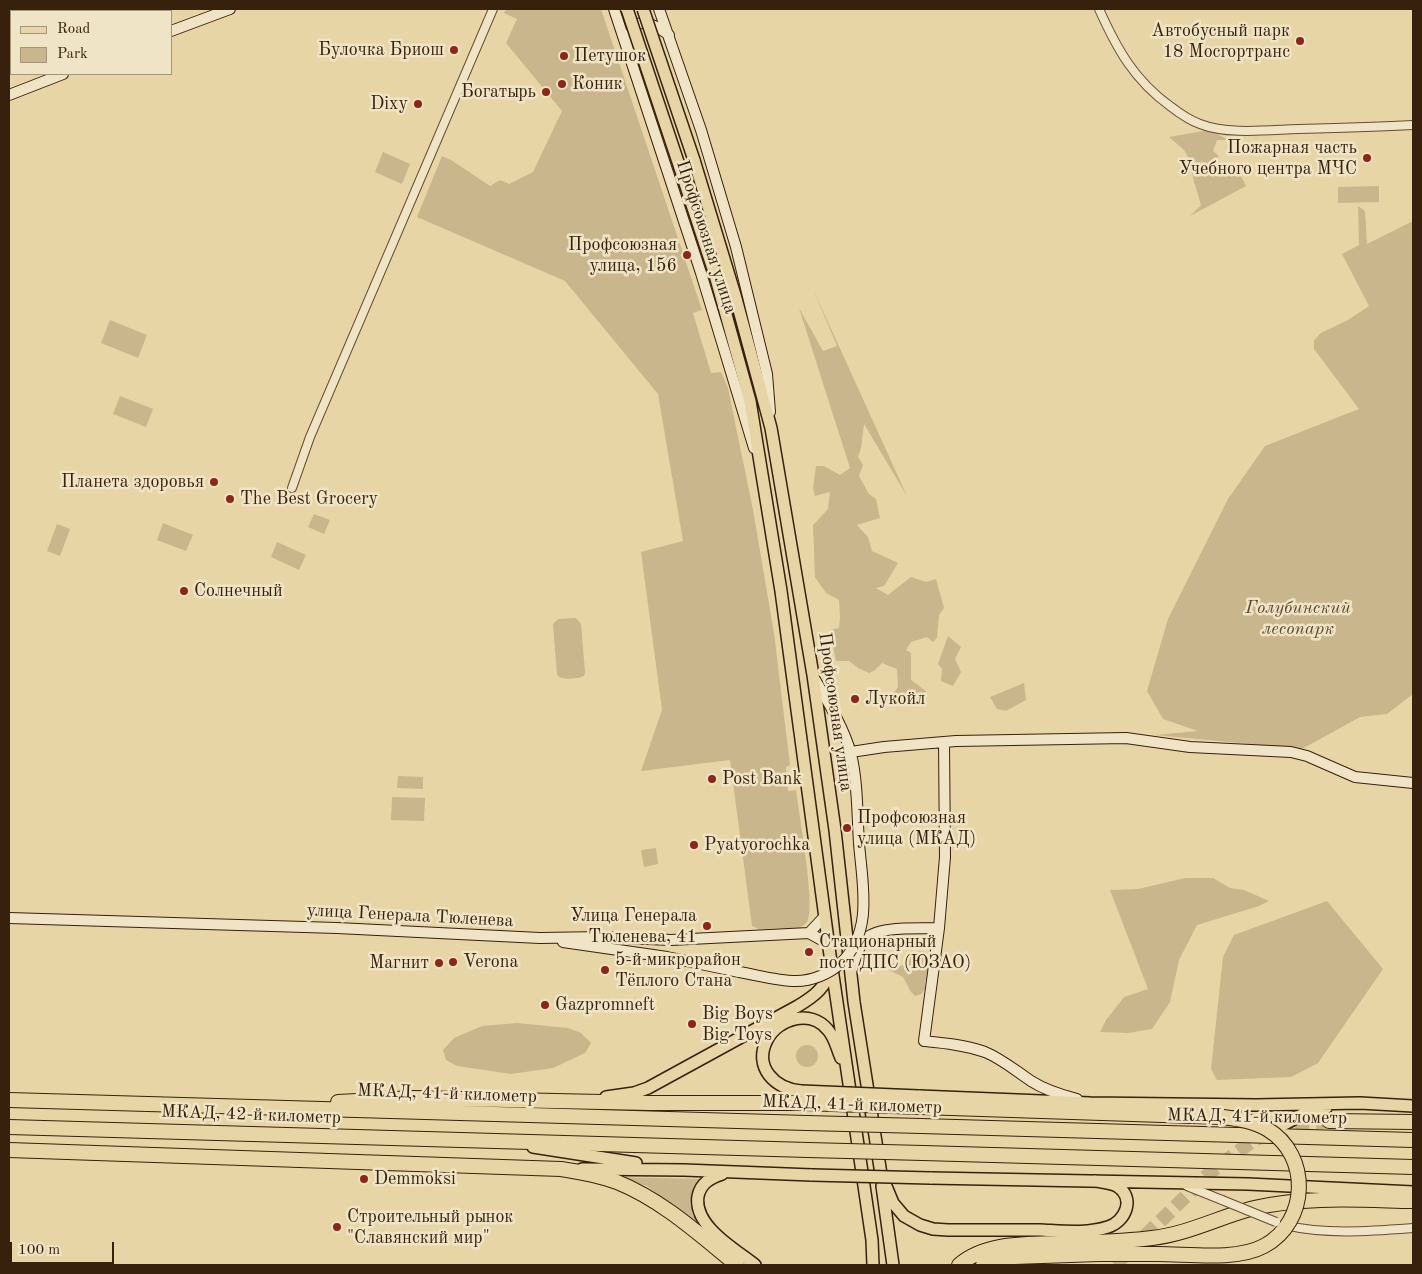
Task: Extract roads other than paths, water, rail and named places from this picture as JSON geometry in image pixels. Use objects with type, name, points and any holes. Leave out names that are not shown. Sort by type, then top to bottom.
[{"type":"highway","points":[[290,1108],[352,1100],[414,1098],[649,1104],[734,1103],[802,1097],[920,1101],[1223,1117],[1246,1121],[1267,1129],[1285,1145],[1291,1154],[1297,1171],[1298,1200],[1289,1222],[1274,1239],[1264,1246],[1242,1253],[1023,1256],[983,1265]]},
{"type":"highway","name":"МКАД, 42-й километр","points":[[9,1100],[290,1108]]},
{"type":"highway","name":"МКАД, 41-й километр","points":[[290,1108],[1413,1140]]},
{"type":"highway","points":[[1328,1121],[1413,1122]]},
{"type":"highway","name":"МКАД, 42-й километр","points":[[9,1127],[492,1141]]},
{"type":"highway","points":[[492,1141],[1413,1167]]},
{"type":"highway","points":[[9,1150],[561,1169],[600,1176],[630,1188],[682,1221],[736,1265]]},
{"type":"highway","points":[[959,1265],[979,1254],[1013,1245],[1124,1240],[1172,1235],[1252,1209],[1304,1200],[1413,1201]]},
{"type":"main road","name":"Профсоюзная улица","points":[[627,9],[715,275],[750,401],[784,610],[829,950]]},
{"type":"main road","name":"Профсоюзная улица","points":[[643,9],[694,160],[735,295],[771,428],[813,675],[835,830],[852,969],[854,1002],[881,1174]]},
{"type":"main road","points":[[829,950],[872,1240],[878,1265]]},
{"type":"main road","points":[[578,1101],[627,1094],[648,1088],[798,1006],[826,983],[829,950]]},
{"type":"main road","points":[[848,1074],[833,1038],[826,1028],[817,1021],[806,1018],[789,1021],[773,1031],[766,1040],[763,1052],[764,1064],[769,1075],[777,1084],[802,1097],[858,1094],[920,1101],[1256,1105],[1360,1103],[1413,1106]]},
{"type":"main road","points":[[1224,1135],[1272,1129],[1290,1123],[1308,1112],[1360,1103]]},
{"type":"main road","points":[[492,1141],[684,1170]]},
{"type":"main road","points":[[561,1169],[613,1168],[930,1178],[1258,1184],[1413,1192]]},
{"type":"main road","points":[[729,1172],[711,1178],[703,1184],[699,1191],[697,1202],[699,1213],[712,1231],[755,1265]]},
{"type":"main road","points":[[881,1174],[894,1203],[904,1216],[920,1225],[948,1230],[1078,1231],[1110,1227],[1123,1217],[1126,1211],[1127,1199],[1116,1186],[1095,1181]]},
{"type":"main road","points":[[881,1174],[893,1265]]},
{"type":"main road","points":[[872,1240],[873,1265]]},
{"type":"street","points":[[172,32],[230,9]]},
{"type":"street","points":[[292,488],[310,437],[493,9]]},
{"type":"street","name":"Профсоюзная улица","points":[[614,9],[701,274],[739,404],[763,476]]},
{"type":"street","name":"Профсоюзная улица","points":[[659,9],[701,130],[736,247],[767,374],[771,428]]},
{"type":"street","points":[[1099,9],[1118,48],[1138,78],[1168,105],[1200,124],[1227,129],[1256,131],[1413,125]]},
{"type":"street","points":[[629,57],[631,32],[636,25],[645,22],[654,24],[669,35]]},
{"type":"street","points":[[9,95],[60,75]]},
{"type":"street","points":[[540,938],[594,948],[667,957],[739,972],[796,981],[812,979],[826,973],[843,960],[858,940],[864,911],[854,769],[851,752],[830,706],[813,675]]},
{"type":"street","points":[[851,752],[944,742],[1053,738],[1137,738],[1190,747],[1291,752],[1307,756],[1355,777],[1413,783]]},
{"type":"street","points":[[944,742],[945,856],[939,928],[924,1041],[957,1045],[985,1053],[1044,1088],[1060,1095],[1090,1103]]},
{"type":"street","points":[[825,916],[809,933],[829,950]]},
{"type":"street","name":"улица Генерала Тюленева","points":[[9,918],[337,928],[540,938],[602,937],[671,940],[809,933]]},
{"type":"street","points":[[852,969],[860,948],[865,940],[873,934],[886,930],[939,928]]},
{"type":"street","points":[[1171,1182],[1186,1185],[1276,1222],[1312,1230],[1413,1228]]},
{"type":"waterway","points":[[50,10],[55,9]]},
{"type":"tunnel","points":[[1115,1265],[1211,1172],[1251,1142],[1268,1133],[1293,1125],[1329,1121]]},
{"type":"place","name":"Автобусный парк 18 Мосгортранс","points":[[1300,41]]},
{"type":"place","name":"Булочка Бриош","points":[[454,50]]},
{"type":"place","name":"Петушок","points":[[564,56]]},
{"type":"place","name":"Коник","points":[[562,84]]},
{"type":"place","name":"Богатырь","points":[[546,92]]},
{"type":"place","name":"Dixy","points":[[418,104]]},
{"type":"place","name":"Пожарная часть Учебного центра МЧС","points":[[1367,158]]},
{"type":"place","name":"Профсоюзная улица, 156","points":[[687,255]]},
{"type":"place","name":"Планета здоровья","points":[[214,482]]},
{"type":"place","name":"The Best Grocery","points":[[230,499]]},
{"type":"place","name":"Солнечный","points":[[184,591]]},
{"type":"place","name":"Лукойл","points":[[855,699]]},
{"type":"place","name":"Post Bank","points":[[712,779]]},
{"type":"place","name":"Профсоюзная улица (МКАД)","points":[[847,828]]},
{"type":"place","name":"Pyatyorochka","points":[[694,845]]},
{"type":"place","name":"Улица Генерала Тюленева, 41","points":[[707,926]]},
{"type":"place","name":"Стационарный пост ДПС (ЮЗАО)","points":[[809,952]]},
{"type":"place","name":"Verona","points":[[453,962]]},
{"type":"place","name":"Магнит","points":[[439,963]]},
{"type":"place","name":"5-й микрорайон Тёплого Стана","points":[[605,970]]},
{"type":"place","name":"Gazpromneft","points":[[545,1005]]},
{"type":"place","name":"Big Boys Big Toys","points":[[692,1024]]},
{"type":"place","name":"Demmoksi","points":[[364,1179]]},
{"type":"place","name":"Строительный рынок \"Славянский мир\"","points":[[337,1227]]},
{"type":"park label","name":"Голубинский лесопарк","points":[[1298,618]]}]
